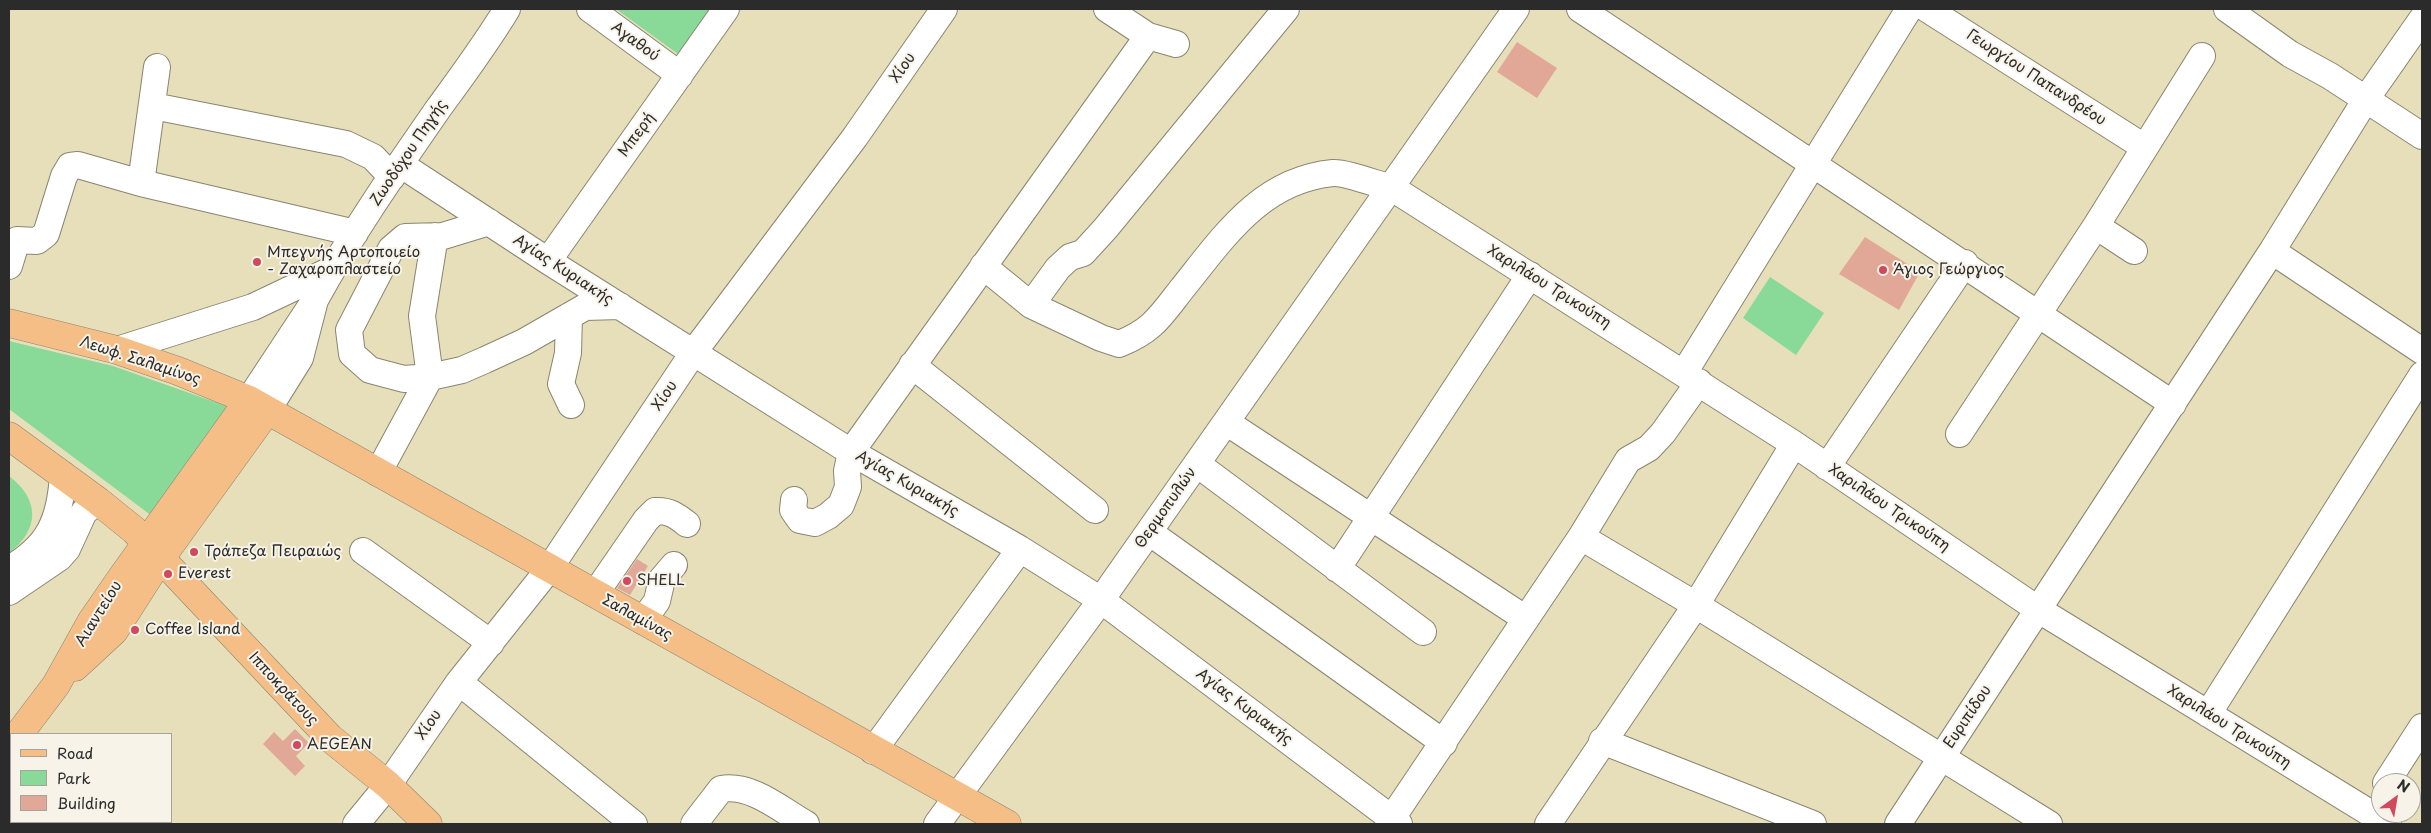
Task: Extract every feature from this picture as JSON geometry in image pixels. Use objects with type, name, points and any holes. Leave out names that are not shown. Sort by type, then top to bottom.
[{"type":"main road","name":"Λεωφ. Σαλαμίνος","points":[[9,323],[116,350],[178,370],[258,406]]},
{"type":"main road","name":"Σαλαμίνας","points":[[258,406],[1006,824]]},
{"type":"main road","name":"Ζωοδόχου Πηγής","points":[[153,552],[258,406]]},
{"type":"main road","points":[[9,436],[98,501],[134,530],[153,552]]},
{"type":"main road","name":"Αιαντείου","points":[[20,733],[56,685],[91,622],[153,552]]},
{"type":"main road","name":"Ιπποκράτους","points":[[153,552],[330,738],[388,785],[428,824]]},
{"type":"street","name":"Ζωοδόχου Πηγής","points":[[258,406],[300,358],[315,300],[331,270],[396,170],[507,9]]},
{"type":"street","name":"Αγαθού","points":[[590,9],[680,75]]},
{"type":"street","name":"Μπερή","points":[[548,261],[726,9]]},
{"type":"street","name":"Χίου","points":[[356,824],[388,785],[459,682],[549,569],[693,353],[855,137],[944,9]]},
{"type":"street","points":[[1106,9],[1148,36],[1176,44]]},
{"type":"street","points":[[983,266],[1031,304],[1058,268],[1070,257],[1082,253],[1105,229],[1286,9]]},
{"type":"street","name":"Θερμοπυλών","points":[[937,824],[1101,600],[1516,9]]},
{"type":"street","points":[[1580,9],[1965,263],[2173,404]]},
{"type":"street","points":[[1393,823],[1581,537],[1628,460],[1649,448],[1664,433],[1691,378],[1814,164],[1909,9]]},
{"type":"street","name":"Γεωργίου Παπανδρέου","points":[[1928,9],[2144,148]]},
{"type":"street","points":[[2227,9],[2290,54],[2366,98],[2422,136]]},
{"type":"street","name":"Ευριπίδου","points":[[1898,824],[2272,251],[2366,98],[2422,19]]},
{"type":"street","points":[[794,500],[793,510],[800,520],[815,523],[828,516],[840,504],[848,487],[847,471],[851,452],[1148,36]]},
{"type":"street","points":[[1959,434],[2096,226],[2202,56]]},
{"type":"street","points":[[141,183],[157,68]]},
{"type":"street","name":"Αγίας Κυριακής","points":[[153,106],[346,144],[373,157],[489,222],[851,452],[1020,549],[1101,600],[1393,823]]},
{"type":"street","points":[[9,266],[17,240],[36,241],[46,234],[64,176],[70,166],[84,167],[141,183],[355,233]]},
{"type":"street","name":"Χαριλάου Τρικούπη","points":[[1031,304],[1101,338],[1119,344],[1152,327],[1235,224],[1258,203],[1284,186],[1334,173],[1392,188],[1794,444],[2039,610],[2371,814]]},
{"type":"street","points":[[489,222],[466,230],[435,236],[405,237],[391,249],[349,330],[352,354],[370,370],[404,379],[430,377],[462,370],[485,360],[524,342],[585,307],[620,306]]},
{"type":"street","points":[[2096,226],[2134,251]]},
{"type":"street","points":[[378,473],[430,377],[422,316],[435,236]]},
{"type":"street","points":[[2272,251],[2422,351]]},
{"type":"street","points":[[1827,467],[1965,263]]},
{"type":"street","points":[[116,350],[253,307],[331,270]]},
{"type":"street","points":[[1338,569],[1530,275]]},
{"type":"street","points":[[569,316],[568,353],[561,384],[572,405]]},
{"type":"street","points":[[912,365],[1095,510]]},
{"type":"street","points":[[2208,714],[2422,375]]},
{"type":"street","points":[[1226,422],[1526,619]]},
{"type":"street","points":[[1548,824],[1602,741],[1696,605],[1794,444]]},
{"type":"street","points":[[1197,464],[1423,632]]},
{"type":"street","points":[[9,569],[36,550],[49,534],[58,513],[63,475]]},
{"type":"street","points":[[9,592],[59,558],[67,549],[84,512],[98,501]]},
{"type":"street","points":[[595,594],[646,520],[655,511],[663,510],[672,513],[687,524]]},
{"type":"street","points":[[1149,532],[1444,743]]},
{"type":"street","points":[[1581,537],[1696,605],[2048,824]]},
{"type":"street","points":[[873,751],[1020,549]]},
{"type":"street","points":[[363,551],[491,642]]},
{"type":"street","points":[[644,621],[657,601],[662,579],[674,565]]},
{"type":"street","points":[[459,682],[634,824]]},
{"type":"street","points":[[2392,773],[2422,727]]},
{"type":"street","points":[[1602,741],[1813,824]]},
{"type":"street","points":[[694,824],[721,789],[733,787],[750,791],[806,824]]},
{"type":"green space","points":[[616,9],[710,9],[678,54]]},
{"type":"green space","points":[[1770,277],[1824,313],[1796,355],[1743,318]]},
{"type":"green space","points":[[9,341],[113,366],[229,407],[156,519],[9,409]]},
{"type":"green space","points":[[9,476],[26,494],[31,504],[32,514],[31,525],[26,534],[9,553]]},
{"type":"building","points":[[1517,42],[1557,68],[1537,98],[1497,72]]},
{"type":"building","points":[[1865,237],[1920,272],[1899,310],[1839,274]]},
{"type":"building","points":[[637,559],[648,566],[630,595],[617,588]]},
{"type":"building","points":[[295,729],[309,743],[296,756],[305,766],[295,776],[263,744],[274,732],[283,741]]},
{"type":"place","name":"Μπεγνής Αρτοποιείο - Ζαχαροπλαστείο","points":[[257,262]]},
{"type":"place","name":"Άγιος Γεώργιος","points":[[1883,270]]},
{"type":"place","name":"Τράπεζα Πειραιώς","points":[[194,552]]},
{"type":"place","name":"Everest","points":[[168,574]]},
{"type":"place","name":"SHELL","points":[[627,581]]},
{"type":"place","name":"Coffee Island","points":[[135,630]]},
{"type":"place","name":"AEGEAN","points":[[297,745]]}]
